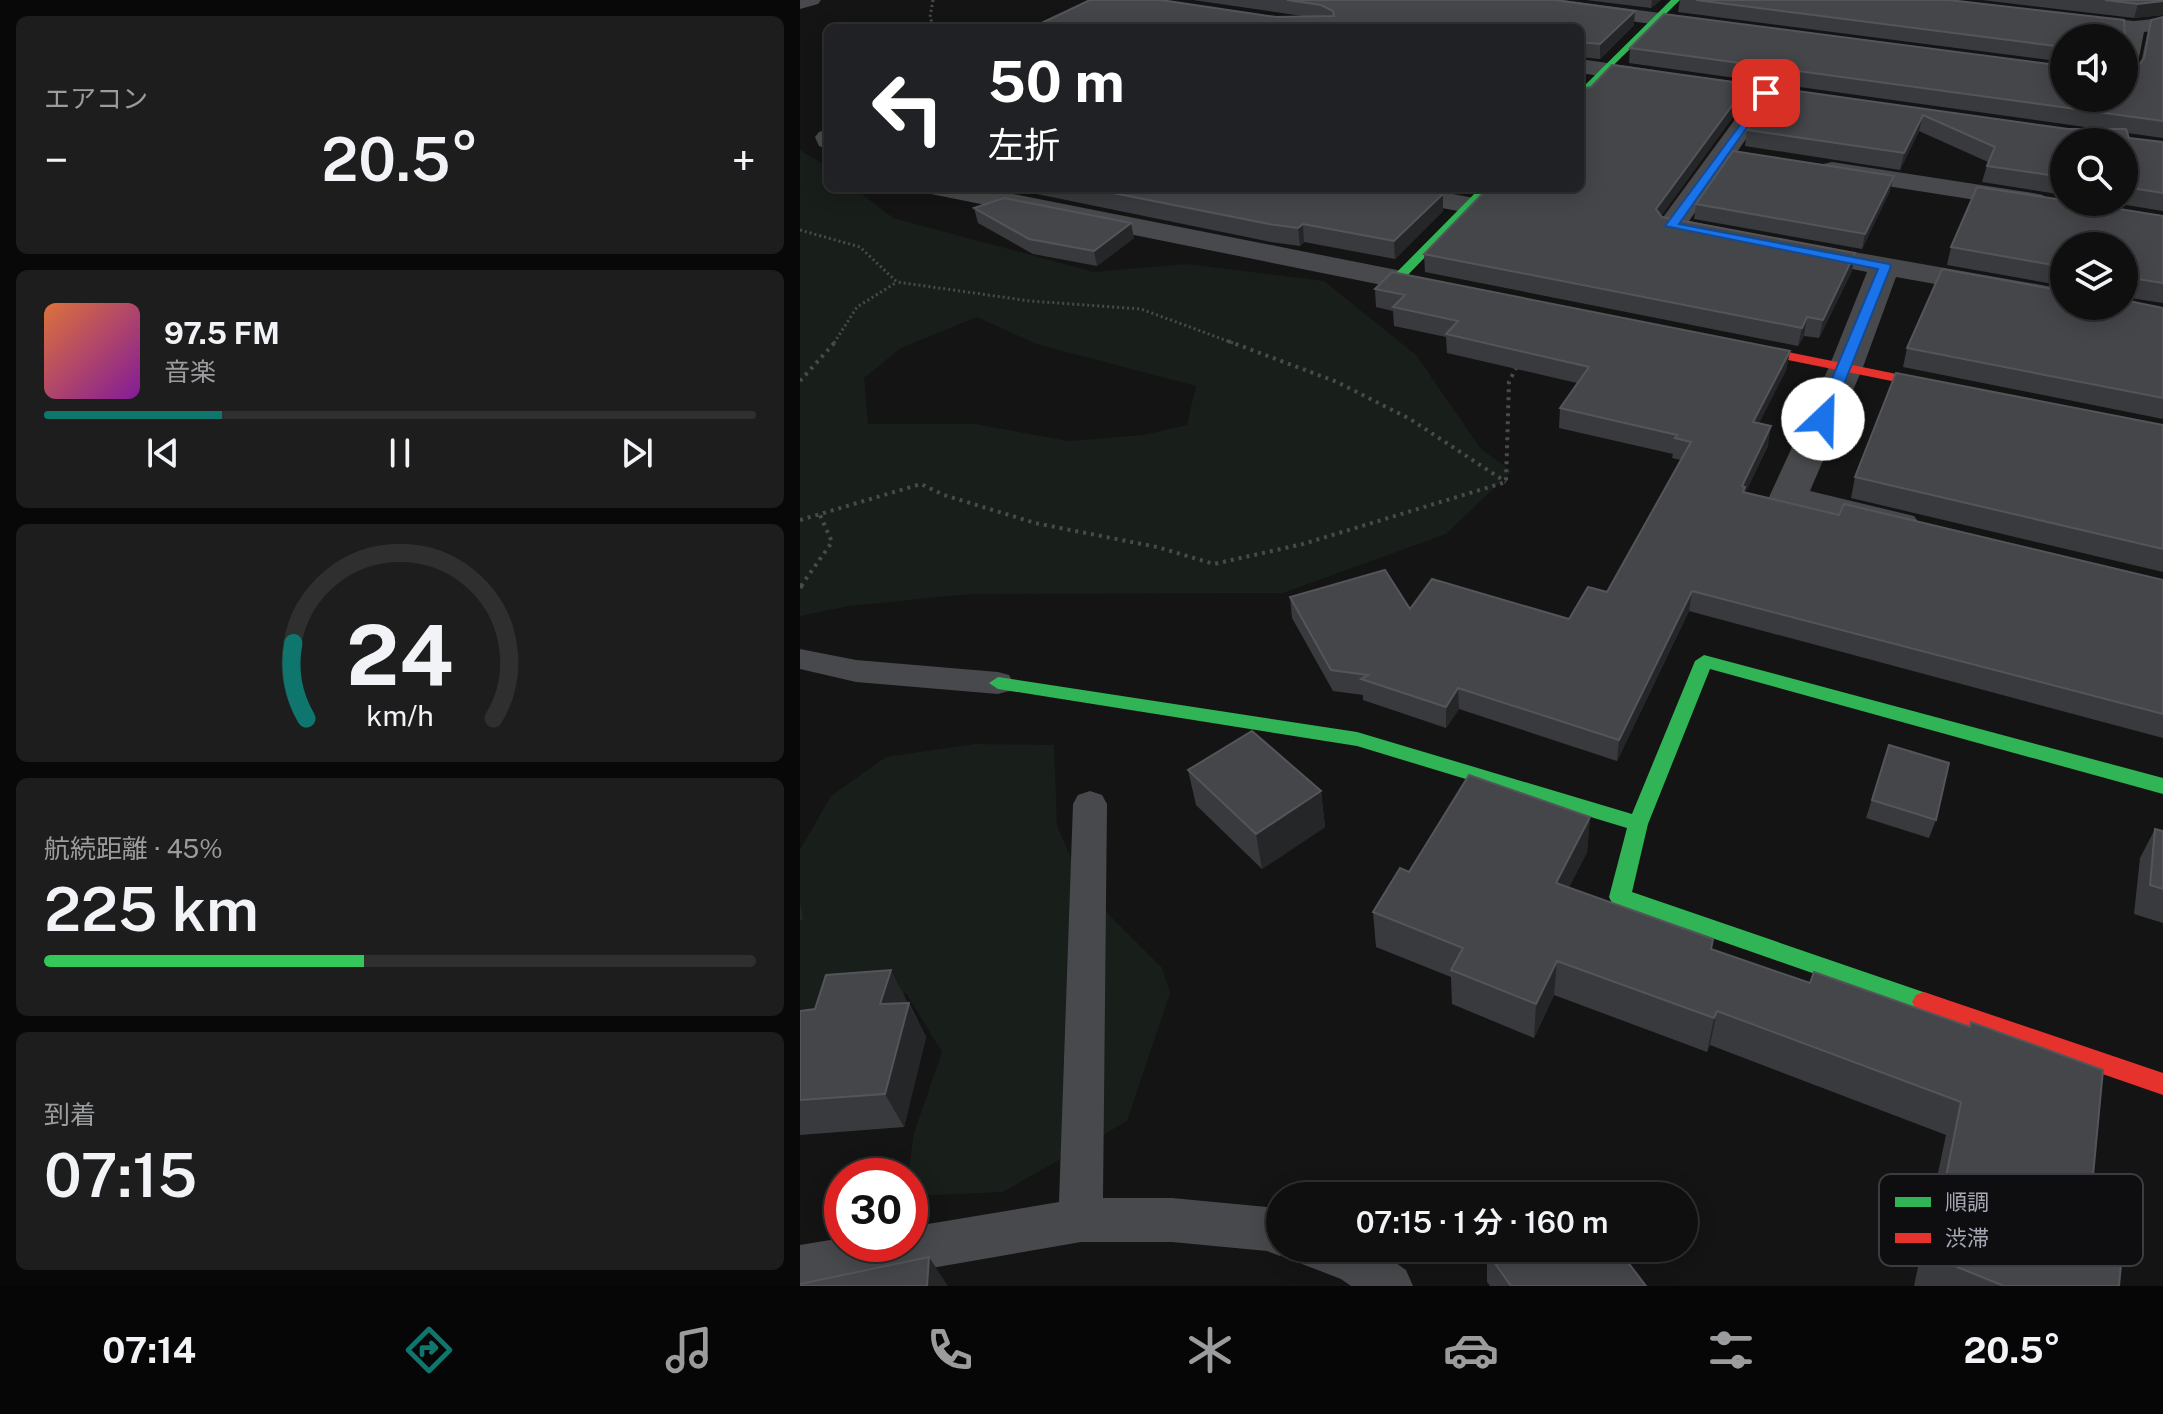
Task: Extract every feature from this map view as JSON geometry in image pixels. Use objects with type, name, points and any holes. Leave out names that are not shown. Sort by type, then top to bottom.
[{"type":"street","points":[[800,3],[811,0]]},
{"type":"street","points":[[1516,0],[1720,27]]},
{"type":"street","points":[[1584,91],[1676,0]]},
{"type":"street","points":[[2042,16],[2109,24]]},
{"type":"street","points":[[2138,27],[2163,24]]},
{"type":"street","points":[[1584,66],[1679,80]]},
{"type":"street","points":[[1737,89],[1774,94],[1723,153],[1671,226],[1747,241]]},
{"type":"street","points":[[1723,153],[1755,158]]},
{"type":"street","points":[[1802,165],[2050,205]]},
{"type":"street","points":[[961,192],[1404,281],[1478,196]]},
{"type":"street","points":[[1428,192],[1478,196]]},
{"type":"street","points":[[1824,255],[2050,295]]},
{"type":"street","points":[[1885,266],[1846,367],[1788,497],[1938,533]]},
{"type":"street","points":[[1710,341],[1967,393]]},
{"type":"street","points":[[2163,786],[1704,661],[1638,824],[1620,897],[2163,1084]]},
{"type":"street","points":[[998,683],[1357,739],[1638,824]]},
{"type":"lane","points":[[800,659],[856,671],[998,683]]},
{"type":"lane","points":[[1081,1220],[1090,804]]},
{"type":"lane","points":[[800,1268],[1081,1220],[1172,1220],[1266,1229]]},
{"type":"lane","points":[[1356,1262],[1390,1286]]},
{"type":"path","points":[[933,0],[930,17],[933,24]]},
{"type":"path","points":[[800,230],[860,247],[897,282],[1030,301],[1141,309],[1337,382],[1410,419],[1506,482]]},
{"type":"path","points":[[800,381],[829,352],[857,307],[897,282]]},
{"type":"path","points":[[1506,482],[1509,382],[1521,361]]},
{"type":"path","points":[[800,520],[921,484],[944,495],[1035,523],[1157,547],[1214,564],[1303,544],[1506,482]]},
{"type":"path","points":[[800,588],[832,542],[820,515]]},
{"type":"shaded area","points":[[800,150],[824,165],[824,192],[859,192],[893,218],[1094,272],[1187,264],[1324,281],[1416,355],[1481,449],[1512,471],[1446,534],[1283,593],[970,594],[849,606],[800,616]],"holes":[[[977,317],[1036,344],[1196,386],[1187,425],[1143,435],[1068,441],[975,424],[868,424],[864,378],[901,348]]]},
{"type":"shaded area","points":[[975,744],[1054,745],[1057,826],[1087,893],[1162,968],[1170,993],[1127,1121],[1003,1192],[928,1195],[928,1158],[911,1158],[914,1133],[942,1052],[906,993],[847,1002],[800,1016],[800,850],[831,796],[886,757]]},
{"type":"building","points":[[1090,0],[1161,0],[1276,17],[1334,16],[1333,11],[1321,5],[1287,0],[1554,0],[1635,11],[1600,44],[1584,42],[1584,24],[1039,24]]},
{"type":"building","points":[[1696,0],[1949,0],[2124,20],[2124,24],[2050,24],[2050,45]]},
{"type":"building","points":[[2105,0],[2163,0],[2163,1],[2138,4]]},
{"type":"building","points":[[1664,14],[2050,64],[2050,106],[1630,48]]},
{"type":"building","points":[[2163,17],[2163,121],[2097,112],[2138,112],[2138,65],[2144,58],[2151,20]]},
{"type":"building","points":[[1612,65],[1748,84],[1656,209],[1662,217],[1855,253],[1823,320],[1807,317],[1802,328],[1424,254],[1484,192],[1584,192],[1584,88],[1591,87]]},
{"type":"building","points":[[1777,88],[2061,128],[2050,128],[2050,175],[1987,166],[1995,147],[1923,115],[1904,153],[1747,130]]},
{"type":"building","points":[[2138,139],[2163,142],[2163,193],[2138,189]]},
{"type":"building","points":[[1733,151],[1894,176],[1865,234],[1696,204]]},
{"type":"building","points":[[1977,187],[2050,198],[2050,216],[2138,216],[2138,212],[2163,216],[2163,283],[2138,279],[2138,232],[2050,232],[2050,265],[1951,247]]},
{"type":"building","points":[[1108,192],[1443,194],[1394,241],[1303,224],[1298,228]]},
{"type":"building","points":[[1004,198],[1131,223],[1094,251],[1029,239],[974,208]]},
{"type":"building","points":[[1942,269],[2050,288],[2050,320],[2138,320],[2138,303],[2163,308],[2163,398],[1907,348]]},
{"type":"building","points":[[1392,272],[1790,351],[1753,422],[1771,426],[1742,486],[1745,487],[1743,492],[1839,515],[1844,504],[2163,580],[2163,714],[1692,591],[1619,740],[1458,688],[1446,707],[1361,679],[1368,675],[1331,670],[1290,597],[1385,570],[1410,609],[1432,579],[1569,619],[1588,587],[1607,592],[1691,442],[1675,438],[1677,435],[1560,408],[1589,367],[1446,334],[1458,321],[1393,307],[1405,295],[1375,289]]},
{"type":"building","points":[[1896,373],[2163,425],[2163,549],[1855,477]]},
{"type":"building","points":[[1252,731],[1321,791],[1256,834],[1188,770]]},
{"type":"building","points":[[1889,745],[1949,763],[1936,820],[1872,800]]},
{"type":"building","points":[[1469,775],[1590,817],[1556,883],[1713,939],[1711,949],[1810,983],[1814,972],[1970,1027],[1971,1022],[2103,1070],[2093,1174],[1947,1174],[1961,1102],[1717,1011],[1714,1018],[1557,961],[1536,1004],[1451,970],[1463,948],[1373,912],[1400,868],[1409,872]]},
{"type":"building","points":[[2155,829],[2163,831],[2163,889],[2150,885]]},
{"type":"building","points":[[891,970],[880,1004],[909,1003],[885,1094],[800,1100],[800,1011],[815,1009],[826,975]]},
{"type":"building","points":[[929,1257],[927,1286],[800,1286],[905,1262],[928,1262]]},
{"type":"building","points":[[1494,1262],[1628,1262],[1646,1286],[1511,1286]]},
{"type":"building","points":[[1955,1266],[2121,1266],[2119,1286],[2004,1286]]},
{"type":"traffic: fast","points":[[1584,91],[1676,0]]},
{"type":"traffic: fast","points":[[1397,279],[1482,192]]},
{"type":"traffic: fast","points":[[1638,824],[1704,661],[2163,786]]},
{"type":"traffic: fast","points":[[998,683],[1357,739],[1638,824],[1620,897],[1924,1002]]},
{"type":"traffic: jam","points":[[1729,344],[1951,389]]},
{"type":"traffic: jam","points":[[1924,1002],[2163,1084]]},
{"type":"route","points":[[1766,93],[1671,226],[1885,266],[1823,419]]}]
